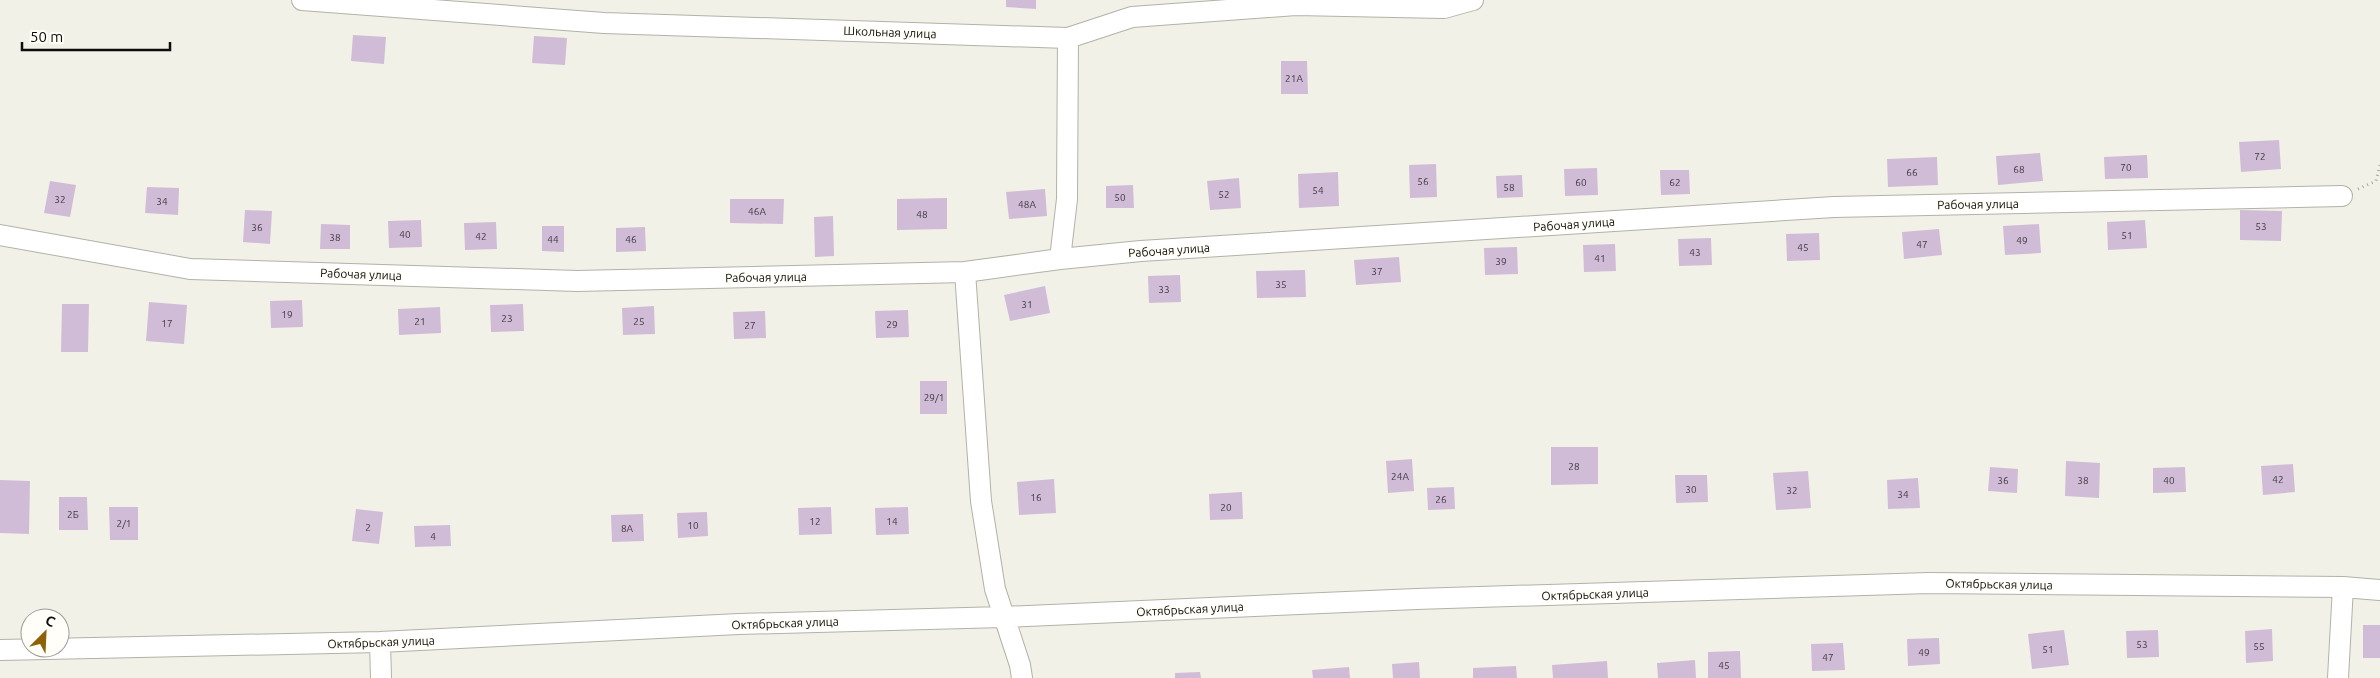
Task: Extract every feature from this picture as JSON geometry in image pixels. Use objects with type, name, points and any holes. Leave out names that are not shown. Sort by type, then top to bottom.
[{"type":"street","name":"Школьная улица","points":[[302,0],[604,23],[1068,38],[1132,17],[1296,5],[1444,8],[1473,0]]},
{"type":"street","points":[[1060,259],[1067,199],[1068,38]]},
{"type":"street","name":"Рабочая улица","points":[[0,235],[190,269],[577,281],[965,272],[1060,259],[1140,251],[1834,207],[2342,196]]},
{"type":"street","points":[[965,272],[981,501],[995,589],[1020,665],[1022,678]]},
{"type":"street","name":"Октябрьская улица","points":[[0,650],[380,642],[739,624],[1003,618],[1416,599],[1929,584],[2343,587],[2380,590]]},
{"type":"street","points":[[2338,678],[2343,587]]},
{"type":"street","points":[[380,642],[381,678]]},
{"type":"path","points":[[2342,196],[2376,182],[2380,165]]},
{"type":"building","points":[[1006,0],[1036,0],[1036,9],[1006,7]]},
{"type":"building","points":[[353,35],[386,37],[384,64],[351,61]]},
{"type":"building","points":[[534,36],[567,38],[565,65],[532,63]]},
{"type":"building","points":[[1281,61],[1307,61],[1308,94],[1281,94]]},
{"type":"building","points":[[2279,140],[2281,169],[2241,172],[2239,142]]},
{"type":"building","points":[[2040,153],[2043,181],[1998,185],[1996,156]]},
{"type":"building","points":[[2147,155],[2148,178],[2105,179],[2104,157]]},
{"type":"building","points":[[1937,157],[1938,185],[1888,187],[1887,159]]},
{"type":"building","points":[[1436,164],[1437,197],[1410,198],[1409,165]]},
{"type":"building","points":[[1597,168],[1598,195],[1565,196],[1564,169]]},
{"type":"building","points":[[1660,170],[1689,170],[1690,194],[1661,195]]},
{"type":"building","points":[[1338,172],[1339,206],[1299,208],[1298,174]]},
{"type":"building","points":[[1522,175],[1523,197],[1497,198],[1496,176]]},
{"type":"building","points":[[1239,178],[1241,208],[1210,210],[1207,181]]},
{"type":"building","points":[[50,181],[76,185],[70,217],[44,213]]},
{"type":"building","points":[[1133,185],[1134,208],[1106,208],[1106,186]]},
{"type":"building","points":[[147,187],[179,188],[178,215],[145,213]]},
{"type":"building","points":[[1045,189],[1047,216],[1009,219],[1006,192]]},
{"type":"building","points":[[947,198],[947,229],[897,230],[897,199]]},
{"type":"building","points":[[730,199],[784,199],[783,224],[730,223]]},
{"type":"building","points":[[245,210],[272,211],[270,244],[243,242]]},
{"type":"building","points":[[2240,210],[2282,211],[2281,241],[2240,240]]},
{"type":"building","points":[[833,216],[834,256],[815,257],[814,217]]},
{"type":"building","points":[[421,220],[422,247],[389,248],[388,221]]},
{"type":"building","points":[[2145,220],[2147,248],[2108,250],[2107,222]]},
{"type":"building","points":[[496,222],[497,249],[465,250],[464,223]]},
{"type":"building","points":[[321,224],[350,225],[350,249],[320,249]]},
{"type":"building","points":[[2039,224],[2041,253],[2005,255],[2003,226]]},
{"type":"building","points":[[542,226],[564,226],[564,252],[542,251]]},
{"type":"building","points":[[645,227],[646,251],[616,252],[616,228]]},
{"type":"building","points":[[1939,229],[1942,255],[1904,259],[1902,232]]},
{"type":"building","points":[[1819,233],[1820,260],[1787,261],[1786,234]]},
{"type":"building","points":[[1711,238],[1712,265],[1679,266],[1678,239]]},
{"type":"building","points":[[1615,244],[1616,271],[1584,272],[1583,245]]},
{"type":"building","points":[[1517,247],[1518,274],[1485,275],[1484,248]]},
{"type":"building","points":[[1399,257],[1401,282],[1356,285],[1354,260]]},
{"type":"building","points":[[1305,270],[1306,297],[1257,298],[1256,271]]},
{"type":"building","points":[[1180,275],[1181,302],[1149,303],[1148,276]]},
{"type":"building","points":[[1045,286],[1050,313],[1010,321],[1004,295]]},
{"type":"building","points":[[302,300],[303,327],[271,328],[270,301]]},
{"type":"building","points":[[149,302],[187,305],[184,344],[146,341]]},
{"type":"building","points":[[62,304],[89,304],[88,352],[61,352]]},
{"type":"building","points":[[523,304],[524,331],[491,332],[490,305]]},
{"type":"building","points":[[654,306],[655,334],[623,335],[622,308]]},
{"type":"building","points":[[440,307],[441,333],[399,335],[398,309]]},
{"type":"building","points":[[908,310],[909,337],[876,338],[875,311]]},
{"type":"building","points":[[765,311],[766,338],[734,339],[733,312]]},
{"type":"building","points":[[920,381],[947,381],[947,414],[920,414]]},
{"type":"building","points":[[1551,447],[1598,447],[1598,484],[1551,485]]},
{"type":"building","points":[[1412,459],[1414,491],[1388,493],[1386,461]]},
{"type":"building","points":[[2066,461],[2100,463],[2099,498],[2065,496]]},
{"type":"building","points":[[2293,464],[2295,492],[2263,495],[2261,466]]},
{"type":"building","points":[[1990,467],[2018,469],[2017,493],[1988,491]]},
{"type":"building","points":[[2185,467],[2186,492],[2153,493],[2153,468]]},
{"type":"building","points":[[1808,471],[1811,508],[1776,510],[1773,473]]},
{"type":"building","points":[[1675,475],[1707,475],[1708,502],[1676,503]]},
{"type":"building","points":[[1918,478],[1920,508],[1888,509],[1887,480]]},
{"type":"building","points":[[1054,479],[1056,513],[1019,515],[1017,482]]},
{"type":"building","points":[[0,480],[30,481],[29,534],[0,533]]},
{"type":"building","points":[[1454,487],[1455,509],[1428,510],[1427,488]]},
{"type":"building","points":[[1242,492],[1243,519],[1210,520],[1209,494]]},
{"type":"building","points":[[59,497],[87,497],[88,530],[59,530]]},
{"type":"building","points":[[109,507],[138,507],[138,540],[110,540]]},
{"type":"building","points":[[831,507],[832,534],[799,535],[798,508]]},
{"type":"building","points":[[908,507],[909,534],[876,535],[875,508]]},
{"type":"building","points":[[356,509],[383,512],[379,544],[352,541]]},
{"type":"building","points":[[707,512],[708,536],[678,538],[677,513]]},
{"type":"building","points":[[643,514],[644,541],[612,542],[611,515]]},
{"type":"building","points":[[450,525],[451,546],[415,547],[414,526]]},
{"type":"building","points":[[2363,625],[2380,625],[2380,658],[2363,658]]},
{"type":"building","points":[[2272,629],[2273,661],[2246,663],[2245,631]]},
{"type":"building","points":[[2064,630],[2069,665],[2032,669],[2028,634]]},
{"type":"building","points":[[2158,630],[2159,657],[2127,658],[2126,631]]},
{"type":"building","points":[[1939,638],[1940,664],[1908,666],[1907,639]]},
{"type":"building","points":[[1843,643],[1845,670],[1812,671],[1811,644]]},
{"type":"building","points":[[1740,651],[1741,678],[1708,678],[1708,652]]},
{"type":"building","points":[[1695,660],[1696,678],[1658,678],[1657,663]]},
{"type":"building","points":[[1607,661],[1608,678],[1553,678],[1552,665]]},
{"type":"building","points":[[1419,662],[1420,678],[1393,678],[1392,664]]},
{"type":"building","points":[[1516,666],[1517,678],[1473,678],[1473,668]]},
{"type":"building","points":[[1349,667],[1350,678],[1313,678],[1312,670]]},
{"type":"building","points":[[1200,672],[1201,678],[1175,678],[1175,673]]}]
